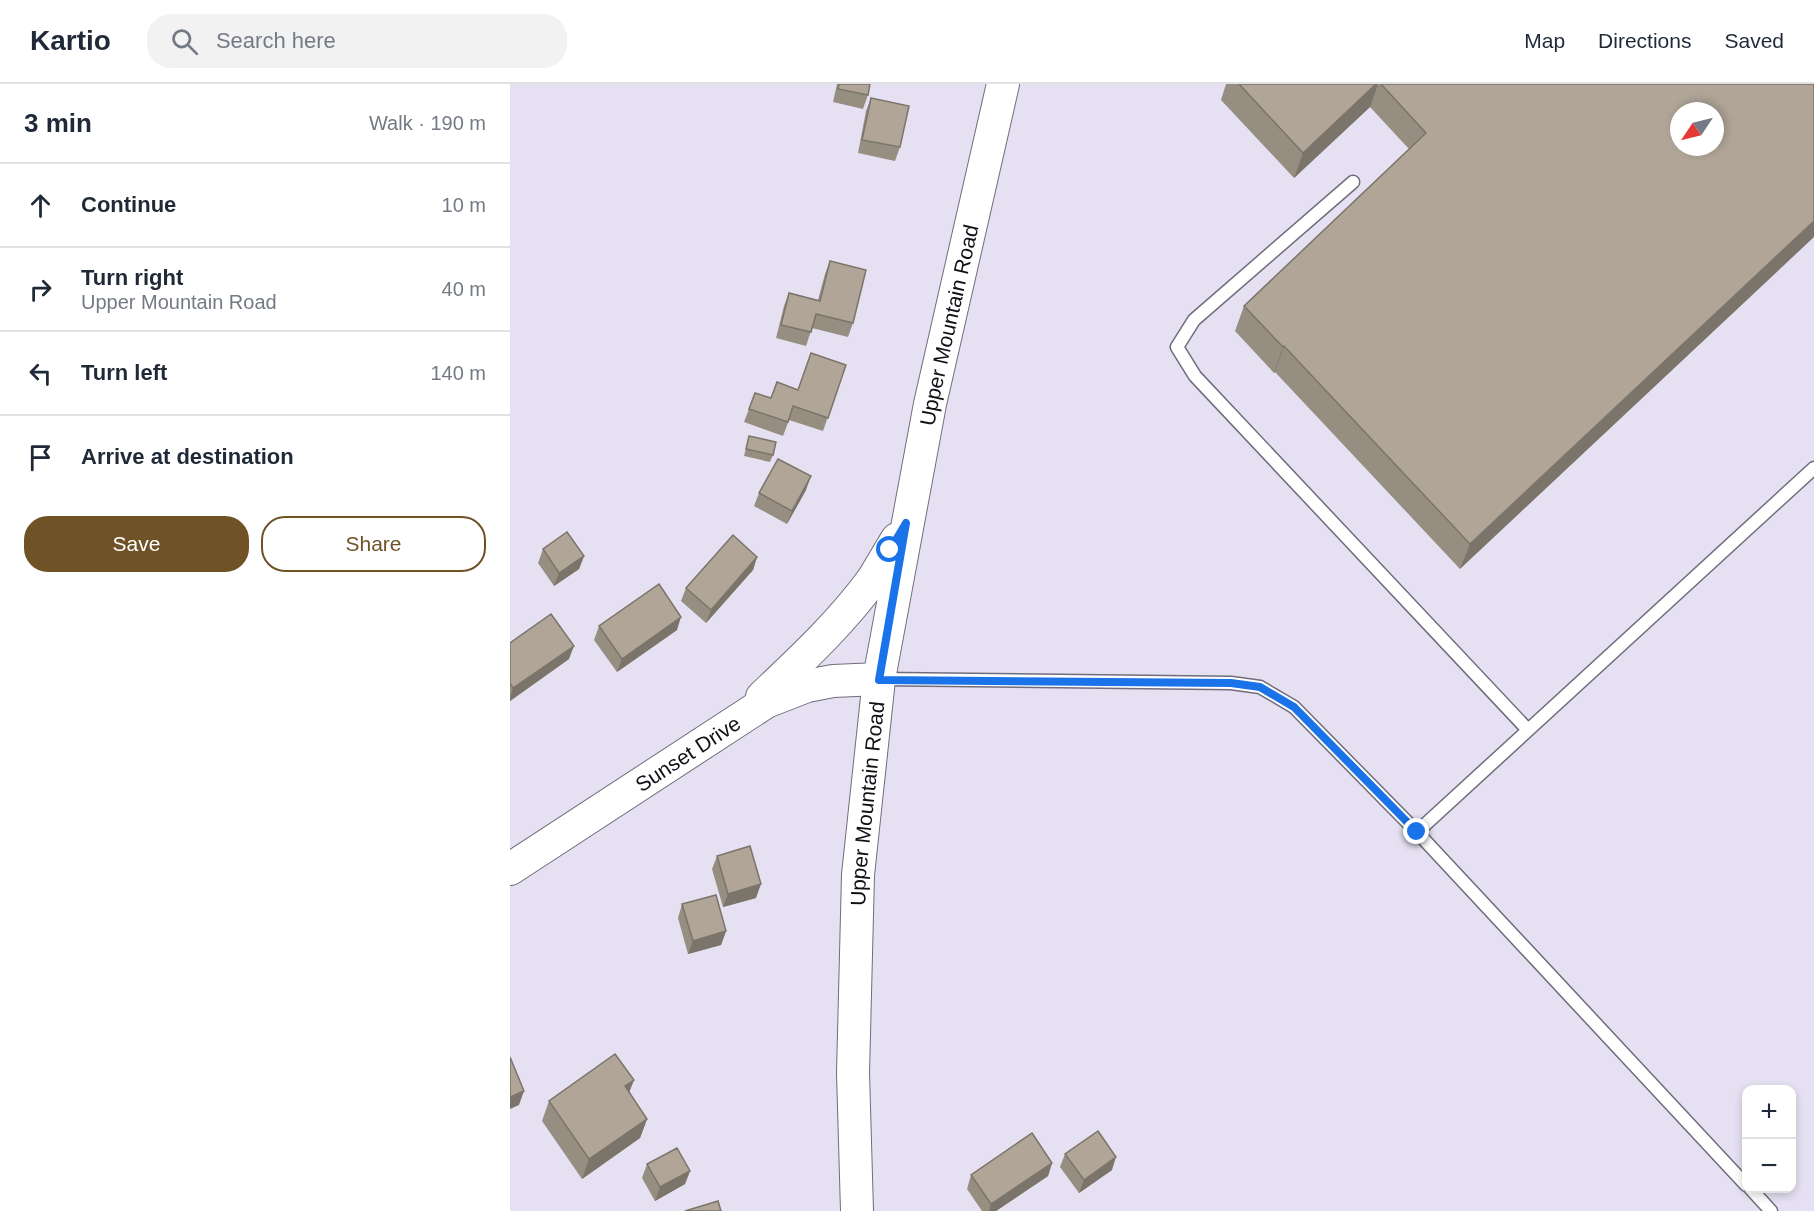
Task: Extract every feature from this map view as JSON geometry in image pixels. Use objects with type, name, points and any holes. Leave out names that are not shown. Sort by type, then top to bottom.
[{"type":"street","name":"Upper Mountain Road","points":[[857,1211],[854,1062],[858,875],[879,680],[906,523],[930,404],[1003,84]]},
{"type":"street","points":[[740,718],[824,637],[854,603],[874,577],[906,523]]},
{"type":"street","name":"Sunset Drive","points":[[510,869],[766,702],[807,686],[833,681],[879,680]]},
{"type":"lane","points":[[1353,182],[1194,320],[1177,347],[1195,376],[1528,730]]},
{"type":"lane","points":[[1417,832],[1814,468]]},
{"type":"lane","points":[[879,680],[1231,683],[1260,687],[1294,707],[1417,832],[1742,1181]]},
{"type":"lane","points":[[1755,1193],[1771,1211]]},
{"type":"building","points":[[839,84],[870,84],[868,95],[838,89]]},
{"type":"building","points":[[1239,84],[1376,84],[1303,153]]},
{"type":"building","points":[[1381,84],[1814,84],[1814,221],[1470,544],[1244,306],[1426,133]]},
{"type":"building","points":[[871,98],[909,106],[900,147],[862,140]]},
{"type":"building","points":[[830,261],[866,270],[853,323],[816,314],[811,332],[781,325],[789,293],[820,301]]},
{"type":"building","points":[[811,353],[846,365],[828,418],[793,406],[788,422],[749,409],[755,393],[771,398],[777,382],[798,390]]},
{"type":"building","points":[[749,436],[776,442],[773,455],[746,449]]},
{"type":"building","points":[[778,459],[811,476],[792,511],[759,493]]},
{"type":"building","points":[[567,532],[584,556],[559,573],[543,549]]},
{"type":"building","points":[[733,535],[757,557],[711,610],[686,588]]},
{"type":"building","points":[[659,584],[681,617],[622,659],[599,626]]},
{"type":"building","points":[[551,614],[574,646],[513,688],[510,683],[510,643]]},
{"type":"building","points":[[750,846],[761,884],[728,894],[717,856]]},
{"type":"building","points":[[716,895],[726,931],[693,941],[682,904]]},
{"type":"building","points":[[615,1054],[634,1080],[625,1086],[647,1119],[589,1159],[549,1101]]},
{"type":"building","points":[[510,1057],[524,1091],[510,1097]]},
{"type":"building","points":[[1098,1131],[1116,1157],[1084,1180],[1065,1154]]},
{"type":"building","points":[[1032,1133],[1052,1163],[991,1204],[971,1175]]},
{"type":"building","points":[[677,1148],[690,1171],[660,1187],[647,1164]]},
{"type":"building","points":[[718,1201],[721,1211],[685,1211]]},
{"type":"route","points":[[890,550],[906,523],[879,680],[1231,683],[1260,687],[1294,707],[1417,832]]}]
